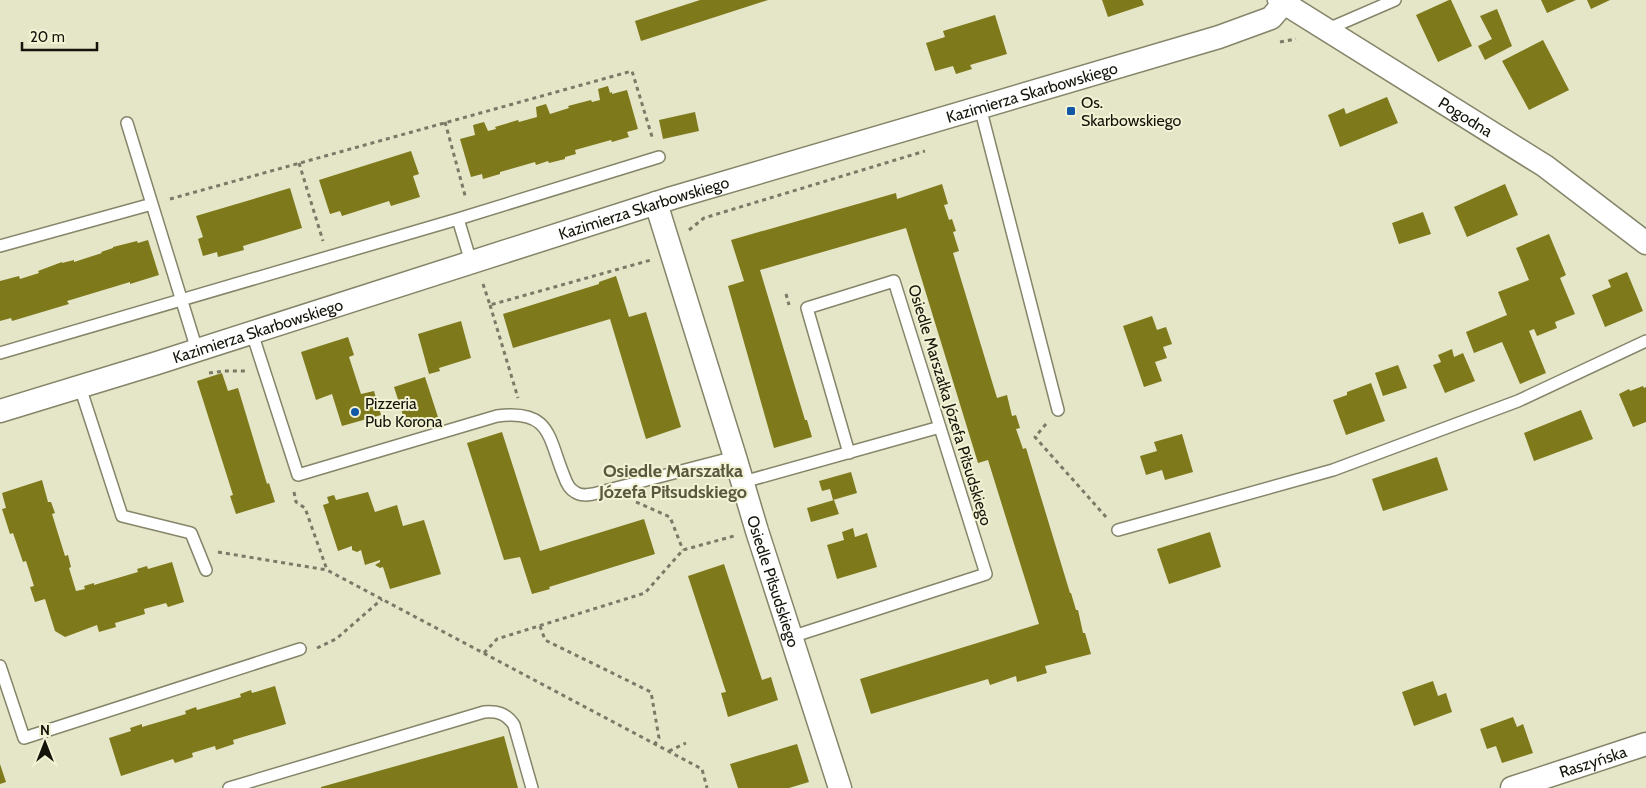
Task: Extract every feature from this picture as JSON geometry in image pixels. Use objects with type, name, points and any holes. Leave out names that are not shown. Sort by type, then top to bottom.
[{"type":"street","name":"Pogodna","points":[[1282,2],[1545,166],[1646,243]]},
{"type":"street","name":"Kazimierza Skarbowskiego","points":[[0,411],[252,333],[477,272],[656,203],[1219,37],[1271,18],[1282,2]]},
{"type":"street","name":"Osiedle Piłsudskiego","points":[[656,203],[757,530],[840,788]]},
{"type":"street","name":"Raszyńska","points":[[1512,788],[1646,744]]},
{"type":"lane","points":[[1328,29],[1395,0]]},
{"type":"lane","points":[[980,107],[1058,410]]},
{"type":"lane","points":[[127,123],[197,350]]},
{"type":"lane","points":[[0,353],[458,219],[659,157]]},
{"type":"lane","points":[[0,246],[152,204]]},
{"type":"lane","points":[[458,219],[477,272]]},
{"type":"lane","name":"Osiedle Marszałka Józefa Piłsudskiego","points":[[791,637],[986,574],[894,281],[807,308],[849,453]]},
{"type":"lane","points":[[252,333],[298,475],[497,416],[510,414],[523,415],[543,426],[549,434],[567,484],[574,492],[582,495],[624,487],[736,457]]},
{"type":"lane","points":[[1118,530],[1333,470],[1518,401],[1646,341]]},
{"type":"lane","points":[[80,387],[122,516],[191,533],[206,570]]},
{"type":"lane","points":[[743,482],[940,426]]},
{"type":"lane","points":[[0,666],[24,738],[300,649]]},
{"type":"lane","points":[[229,788],[484,712],[503,714],[514,725],[532,788]]},
{"type":"path","points":[[1275,43],[1303,37]]},
{"type":"path","points":[[152,204],[632,71],[659,157]]},
{"type":"path","points":[[445,122],[471,215]]},
{"type":"path","points":[[490,305],[692,249],[689,240],[689,229],[704,218],[930,149]]},
{"type":"path","points":[[298,163],[328,257]]},
{"type":"path","points":[[477,272],[490,305],[523,415]]},
{"type":"path","points":[[786,294],[792,312]]},
{"type":"path","points":[[207,374],[224,371],[246,372],[253,368],[259,355]]},
{"type":"path","points":[[1058,410],[1035,437],[1118,530]]},
{"type":"path","points":[[298,475],[291,483],[296,502],[305,508],[327,570]]},
{"type":"path","points":[[624,487],[629,499],[670,517],[683,550]]},
{"type":"path","points":[[484,653],[497,639],[645,594],[683,550],[757,530]]},
{"type":"path","points":[[198,549],[327,570],[702,769],[708,788]]},
{"type":"path","points":[[300,649],[305,652],[331,642],[382,599]]},
{"type":"path","points":[[540,626],[545,640],[651,692],[659,738],[655,744]]},
{"type":"path","points":[[668,751],[686,744]]},
{"type":"building","points":[[700,0],[768,0],[641,41],[635,21]]},
{"type":"building","points":[[1102,0],[1142,0],[1144,5],[1108,17]]},
{"type":"building","points":[[1451,0],[1472,46],[1438,62],[1416,15]]},
{"type":"building","points":[[1541,0],[1576,0],[1547,13]]},
{"type":"building","points":[[1587,0],[1610,0],[1591,9]]},
{"type":"building","points":[[1497,9],[1512,46],[1485,60],[1478,46],[1492,39],[1480,16]]},
{"type":"building","points":[[995,15],[1007,54],[970,65],[972,69],[956,74],[953,66],[935,71],[926,43],[945,37],[943,31]]},
{"type":"building","points":[[1543,40],[1569,90],[1529,110],[1502,61]]},
{"type":"building","points":[[608,86],[612,94],[627,90],[638,129],[627,132],[629,137],[575,150],[576,154],[565,157],[565,159],[536,165],[535,162],[483,179],[482,174],[471,177],[460,139],[475,135],[473,125],[484,122],[488,131],[518,120],[519,122],[537,117],[536,107],[546,104],[550,114],[569,108],[568,106],[591,100],[592,102],[600,100],[598,89]]},
{"type":"building","points":[[1387,97],[1398,123],[1340,147],[1328,115],[1344,108],[1346,114]]},
{"type":"building","points":[[695,112],[699,131],[663,139],[659,120]]},
{"type":"building","points":[[411,151],[419,174],[413,176],[420,197],[391,206],[389,201],[342,216],[340,211],[330,214],[319,180]]},
{"type":"building","points":[[942,184],[948,204],[944,205],[949,220],[952,219],[956,231],[953,232],[959,251],[953,253],[997,398],[1007,395],[1012,416],[1016,415],[1020,428],[1016,429],[1023,449],[1026,448],[1070,593],[1076,610],[1078,610],[1083,633],[1085,633],[1091,654],[1045,666],[1047,673],[1017,682],[1016,676],[990,685],[988,679],[871,714],[860,679],[1039,624],[988,460],[978,463],[906,228],[760,270],[805,420],[807,420],[812,437],[774,448],[728,286],[744,281],[731,240],[896,193],[897,199]]},
{"type":"building","points":[[1505,184],[1518,215],[1467,237],[1454,207]]},
{"type":"building","points":[[290,188],[302,228],[243,246],[244,250],[218,257],[217,252],[203,256],[198,239],[203,237],[196,216]]},
{"type":"building","points":[[1423,212],[1431,234],[1399,244],[1392,223]]},
{"type":"building","points":[[1549,234],[1566,275],[1560,278],[1575,314],[1555,322],[1557,328],[1537,336],[1534,329],[1529,331],[1546,373],[1520,384],[1502,342],[1474,353],[1466,332],[1507,315],[1498,292],[1529,280],[1516,248]]},
{"type":"building","points":[[148,240],[159,275],[67,301],[69,304],[12,321],[11,318],[0,321],[0,281],[19,276],[20,279],[39,273],[38,271],[62,262],[74,260],[74,262],[102,253],[113,247]]},
{"type":"building","points":[[1627,272],[1643,311],[1605,327],[1592,295],[1611,287],[1608,280]]},
{"type":"building","points":[[616,276],[629,317],[646,312],[681,427],[646,439],[610,319],[513,348],[503,314],[599,284],[599,282]]},
{"type":"building","points":[[1152,316],[1157,330],[1166,327],[1172,344],[1163,347],[1167,358],[1155,362],[1162,381],[1144,387],[1123,326]]},
{"type":"building","points":[[461,321],[471,358],[439,368],[440,371],[429,374],[418,334]]},
{"type":"building","points":[[348,337],[354,355],[349,357],[361,394],[374,391],[381,415],[342,426],[332,394],[316,400],[301,352]]},
{"type":"building","points":[[1452,349],[1454,357],[1463,353],[1475,381],[1445,393],[1433,365],[1441,362],[1438,355]]},
{"type":"building","points":[[1398,365],[1407,388],[1383,396],[1375,373]]},
{"type":"building","points":[[222,373],[228,391],[238,388],[267,484],[269,483],[275,502],[236,514],[230,496],[233,495],[197,381]]},
{"type":"building","points":[[425,377],[438,417],[407,428],[394,387]]},
{"type":"building","points":[[1371,383],[1385,421],[1346,435],[1333,400],[1347,395],[1347,392]]},
{"type":"building","points":[[1643,386],[1644,388],[1646,387],[1646,422],[1633,427],[1619,394],[1629,389],[1630,391]]},
{"type":"building","points":[[1581,410],[1593,439],[1534,461],[1524,433]]},
{"type":"building","points":[[502,432],[540,551],[644,519],[655,554],[532,594],[520,557],[504,560],[467,443]]},
{"type":"building","points":[[1182,434],[1193,472],[1165,480],[1162,470],[1146,475],[1140,456],[1157,451],[1154,442]]},
{"type":"building","points":[[1437,457],[1448,490],[1383,511],[1372,479]]},
{"type":"building","points":[[851,472],[857,493],[833,500],[830,489],[822,491],[819,481]]},
{"type":"building","points":[[42,480],[48,502],[51,502],[55,513],[52,514],[65,556],[68,555],[71,567],[69,568],[76,591],[85,589],[84,586],[94,583],[94,585],[138,572],[137,569],[147,566],[148,569],[172,562],[184,602],[168,607],[166,603],[144,609],[145,614],[115,623],[116,627],[99,632],[97,625],[65,637],[55,631],[45,599],[35,602],[30,587],[34,586],[26,561],[23,562],[13,533],[10,534],[2,509],[6,508],[2,493]]},
{"type":"building","points":[[368,492],[375,512],[397,505],[403,526],[424,520],[441,574],[390,589],[383,567],[380,568],[375,565],[380,560],[365,565],[361,550],[357,552],[352,550],[352,546],[338,551],[323,505],[329,503],[327,497],[334,495],[336,500]]},
{"type":"building","points":[[834,500],[839,514],[811,522],[807,508]]},
{"type":"building","points":[[853,528],[855,537],[867,533],[877,567],[837,579],[827,545],[844,540],[842,532]]},
{"type":"building","points":[[1210,532],[1221,567],[1169,584],[1157,549]]},
{"type":"building","points":[[724,564],[762,680],[771,677],[778,700],[728,717],[721,693],[726,692],[688,576]]},
{"type":"building","points":[[1433,681],[1438,696],[1446,693],[1452,712],[1414,726],[1402,692]]},
{"type":"building","points":[[275,686],[286,724],[233,740],[234,744],[216,750],[215,746],[192,753],[193,757],[175,763],[173,759],[121,776],[109,738],[131,731],[130,728],[142,724],[142,727],[186,714],[185,711],[196,707],[197,710],[241,697],[240,694],[251,690],[252,693]]},
{"type":"building","points":[[1513,717],[1517,727],[1523,724],[1533,753],[1502,763],[1496,746],[1487,749],[1480,729]]},
{"type":"building","points":[[504,736],[518,788],[321,788],[321,787]]},
{"type":"building","points":[[797,744],[809,782],[789,788],[738,788],[730,764]]},
{"type":"building","points":[[0,764],[6,782],[0,784]]},
{"type":"place","name":"Os. Skarbowskiego","points":[[1071,111]]},
{"type":"place","name":"Pizzeria Pub Korona","points":[[355,412]]},
{"type":"district","name":"Osiedle Marszałka Józefa Piłsudskiego","points":[[673,481]]}]
